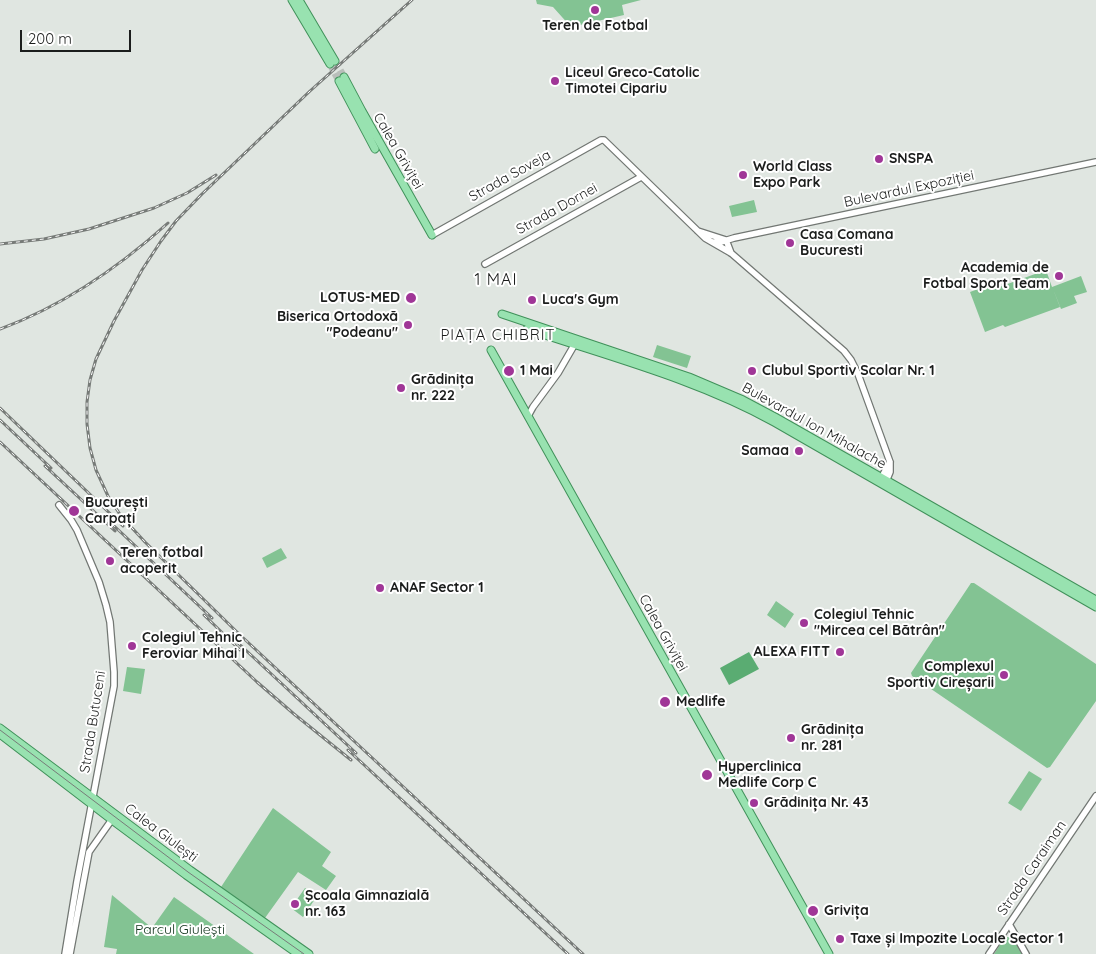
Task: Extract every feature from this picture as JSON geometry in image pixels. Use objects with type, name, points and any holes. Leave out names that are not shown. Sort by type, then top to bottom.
[{"type":"main road","points":[[292,0],[333,63],[299,0]]},
{"type":"main road","name":"Calea Griviței","points":[[342,79],[432,235]]},
{"type":"main road","name":"Bulevardul Ion Mihalache","points":[[502,314],[576,342]]},
{"type":"main road","name":"Bulevardul Ion Mihalache","points":[[526,329],[576,342],[695,379],[732,395],[776,417],[1096,607]]},
{"type":"main road","name":"Calea Griviței","points":[[491,350],[828,954]]},
{"type":"main road","name":"Bulevardul Ion Mihalache","points":[[882,481],[896,486],[1096,600]]},
{"type":"main road","name":"Calea Giulești","points":[[0,728],[186,875],[298,954]]},
{"type":"main road","name":"Calea Giulești","points":[[0,734],[93,801]]},
{"type":"main road","name":"Calea Giulești","points":[[114,818],[309,954]]},
{"type":"street","name":"Strada Soveja","points":[[432,235],[601,140],[605,141],[641,177]]},
{"type":"street","name":"Bulevardul Expoziției","points":[[714,242],[1096,162]]},
{"type":"street","name":"Strada Dornei","points":[[485,264],[641,177]]},
{"type":"street","points":[[641,177],[705,238],[731,253],[832,340],[851,360],[862,382],[896,486]]},
{"type":"street","points":[[697,230],[726,240],[731,253]]},
{"type":"street","points":[[724,249],[723,245],[726,240]]},
{"type":"street","points":[[528,416],[558,373],[576,342]]},
{"type":"street","points":[[882,481],[890,465]]},
{"type":"street","name":"Strada Butuceni","points":[[59,505],[71,520],[80,536],[99,582],[110,622],[114,680],[86,851]]},
{"type":"street","name":"Strada Caraiman","points":[[988,954],[1096,796]]},
{"type":"street","points":[[65,954],[86,851],[114,818]]},
{"type":"street","points":[[70,954],[86,851]]},
{"type":"street","points":[[1010,924],[1026,954]]},
{"type":"street","points":[[1002,935],[1016,935]]},
{"type":"green space","name":"Teren de Fotbal","points":[[536,0],[641,0],[622,5],[624,15],[571,27],[553,7],[537,4]]},
{"type":"green space","points":[[754,200],[757,212],[732,217],[729,206]]},
{"type":"green space","points":[[1046,270],[1052,287],[1081,276],[1087,292],[1074,296],[1077,303],[1061,309],[1053,289],[1060,307],[1005,327],[1003,325],[985,332],[970,292],[989,285],[991,290]]},
{"type":"green space","points":[[657,345],[691,356],[687,368],[653,357]]},
{"type":"green space","points":[[281,548],[287,558],[267,568],[262,558]]},
{"type":"green space","name":"Complexul Sportiv Cireșarii","points":[[971,583],[974,583],[1096,664],[1096,701],[1050,767],[1047,768],[912,676],[911,673]]},
{"type":"green space","points":[[776,601],[794,614],[785,628],[767,615]]},
{"type":"green space","points":[[127,667],[145,669],[141,694],[123,691]]},
{"type":"green space","points":[[1029,771],[1042,779],[1021,811],[1008,803]]},
{"type":"green space","points":[[273,808],[331,852],[322,866],[336,876],[326,890],[298,872],[265,918],[221,887]]},
{"type":"green space","points":[[305,888],[317,896],[303,917],[291,908]]},
{"type":"green space","name":"Parcul Giulești","points":[[112,895],[152,928],[174,897],[254,954],[116,954],[117,949],[104,947]]},
{"type":"green space","points":[[1005,937],[1015,937],[1024,954],[994,954]]},
{"type":"shaded area","points":[[749,652],[759,669],[729,685],[720,668]]},
{"type":"tunnel","points":[[335,61],[344,77]]},
{"type":"tunnel","points":[[330,64],[339,81]]},
{"type":"tram line","points":[[0,730],[188,872],[304,954]]},
{"type":"railway","points":[[412,0],[310,91],[202,194],[176,221],[161,241],[142,270],[96,359],[90,380],[87,402],[90,448],[96,470],[108,496],[121,516],[145,542],[239,634],[583,954]]},
{"type":"railway","points":[[0,244],[44,239],[89,229],[154,208],[187,193],[216,175]]},
{"type":"railway","points":[[0,329],[46,309],[89,284],[130,255],[168,223]]},
{"type":"railway","points":[[0,408],[123,526]]},
{"type":"railway","points":[[0,420],[51,468]]},
{"type":"railway","points":[[0,442],[257,682],[351,760]]},
{"type":"railway","points":[[45,466],[115,531]]},
{"type":"railway","points":[[112,524],[212,618]]},
{"type":"railway","points":[[204,615],[240,650]]},
{"type":"railway","points":[[237,642],[356,753]]},
{"type":"railway","points":[[348,750],[568,954]]},
{"type":"place","name":"Teren de Fotbal","points":[[595,10]]},
{"type":"place","name":"Liceul Greco-Catolic Timotei Cipariu","points":[[555,81]]},
{"type":"place","name":"SNSPA","points":[[879,159]]},
{"type":"place","name":"World Class Expo Park","points":[[743,175]]},
{"type":"place","name":"Casa Comana Bucuresti","points":[[790,243]]},
{"type":"place","name":"Academia de Fotbal Sport Team","points":[[1059,276]]},
{"type":"place","name":"LOTUS-MED","points":[[411,298]]},
{"type":"place","name":"Luca's Gym","points":[[532,300]]},
{"type":"place","name":"Biserica Ortodoxă \"Podeanu\"","points":[[408,325]]},
{"type":"place","name":"1 Mai","points":[[509,371]]},
{"type":"place","name":"Clubul Sportiv Scolar Nr. 1","points":[[752,371]]},
{"type":"place","name":"Grădinița nr. 222","points":[[401,388]]},
{"type":"place","name":"Samaa","points":[[799,451]]},
{"type":"place","name":"București Carpați","points":[[74,511]]},
{"type":"place","name":"Teren fotbal acoperit","points":[[110,561]]},
{"type":"place","name":"ANAF Sector 1","points":[[380,588]]},
{"type":"place","name":"Colegiul Tehnic \"Mircea cel Bătrân\"","points":[[804,623]]},
{"type":"place","name":"Colegiul Tehnic Feroviar Mihai I","points":[[132,646]]},
{"type":"place","name":"ALEXA FITT","points":[[840,652]]},
{"type":"place","name":"Complexul Sportiv Cireșarii","points":[[1004,675]]},
{"type":"place","name":"Medlife","points":[[665,702]]},
{"type":"place","name":"Grădinița nr. 281","points":[[791,738]]},
{"type":"place","name":"Hyperclinica Medlife Corp C","points":[[707,775]]},
{"type":"place","name":"Grădinița Nr. 43","points":[[754,803]]},
{"type":"place","name":"Şcoala Gimnazială nr. 163","points":[[295,904]]},
{"type":"place","name":"Grivița","points":[[813,911]]},
{"type":"place","name":"Taxe și Impozite Locale Sector 1","points":[[840,939]]},
{"type":"district","name":"1 MAI","points":[[496,280]]},
{"type":"district","name":"PIAȚA CHIBRIT","points":[[498,335]]}]
